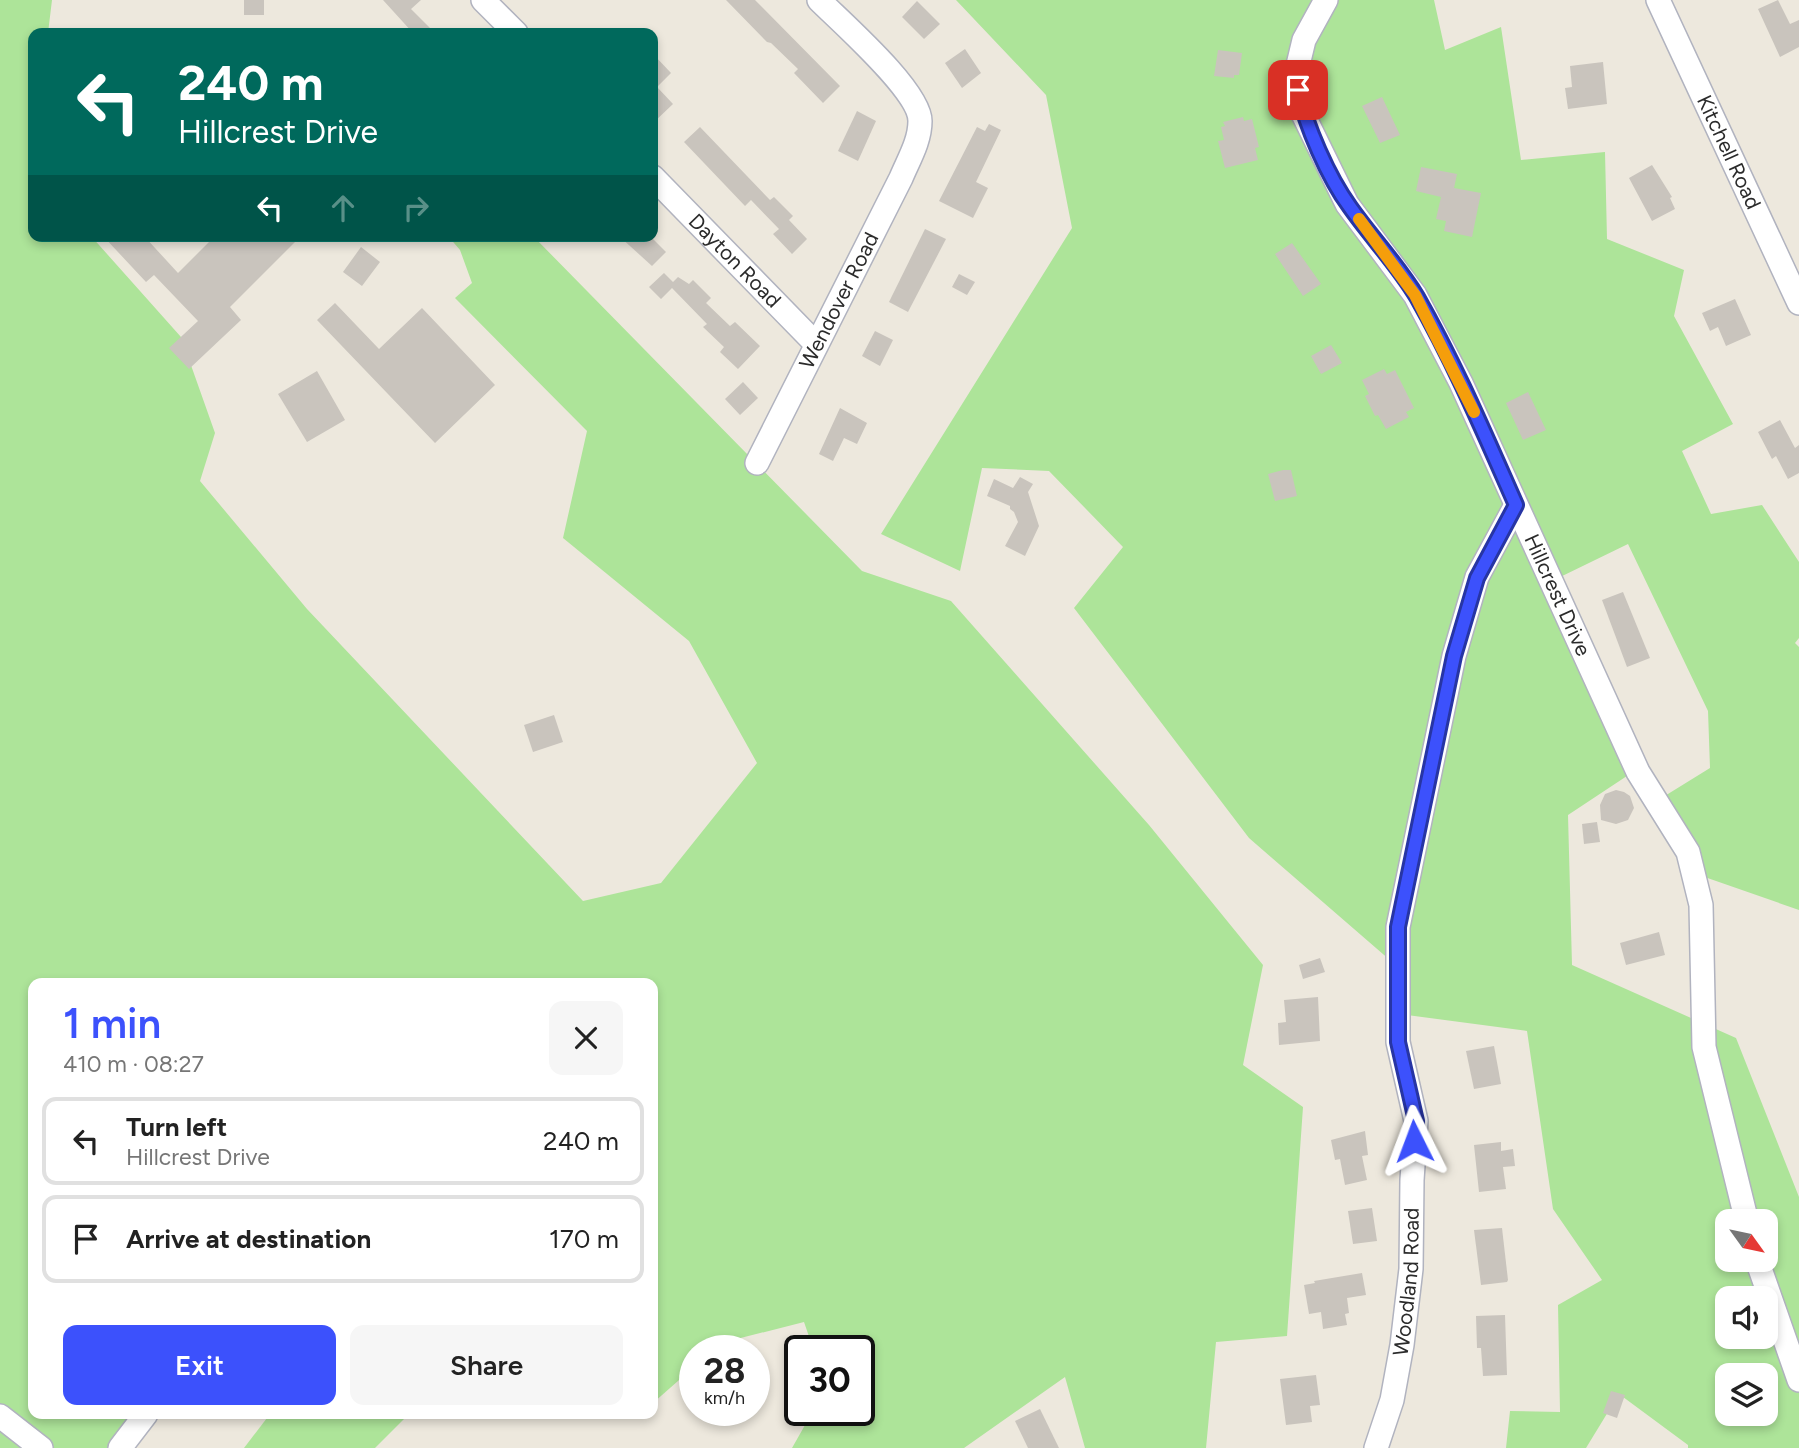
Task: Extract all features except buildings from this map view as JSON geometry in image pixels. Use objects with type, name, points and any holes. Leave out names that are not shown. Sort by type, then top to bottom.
[{"type":"street","points":[[483,0],[511,28]]},
{"type":"street","name":"Wendover Road","points":[[757,463],[901,178],[919,136],[920,117],[912,98],[890,71],[819,0]]},
{"type":"street","name":"Hillcrest Drive","points":[[1326,0],[1304,40],[1298,65],[1298,90],[1303,114],[1347,204],[1415,295],[1461,383],[1638,772],[1688,852],[1701,905],[1704,1047],[1744,1209]]},
{"type":"street","name":"Kitchell Road","points":[[1658,0],[1799,303]]},
{"type":"street","name":"Dayton Road","points":[[658,182],[816,344]]},
{"type":"street","name":"Woodland Road","points":[[1376,1448],[1392,1400],[1411,1269],[1416,1121],[1398,1042],[1398,927],[1454,656],[1477,578],[1516,505]]},
{"type":"street","points":[[1761,1272],[1799,1380]]},
{"type":"street","points":[[0,1416],[41,1448]]},
{"type":"street","points":[[120,1448],[142,1419]]},
{"type":"green space","points":[[0,0],[52,0],[49,28],[28,28],[28,242],[96,242],[181,337],[215,433],[200,481],[307,609],[583,901],[661,883],[757,763],[689,641],[563,538],[587,431],[455,298],[472,283],[460,250],[453,242],[539,242],[862,571],[951,601],[1149,825],[1263,965],[1243,1065],[1303,1107],[1287,1336],[1216,1342],[1206,1448],[1085,1448],[1065,1377],[964,1448],[792,1448],[804,1426],[875,1426],[875,1335],[808,1335],[804,1322],[753,1335],[679,1335],[679,1380],[658,1399],[658,978],[28,978],[28,1419],[148,1419],[127,1448],[0,1448]]},
{"type":"green space","points":[[956,0],[1434,0],[1445,50],[1501,27],[1521,160],[1605,152],[1607,239],[1684,270],[1674,316],[1733,424],[1682,451],[1711,514],[1762,505],[1799,562],[1799,638],[1795,643],[1799,647],[1799,910],[1696,874],[1655,802],[1710,768],[1708,711],[1628,544],[1554,580],[1639,768],[1568,815],[1572,965],[1736,1038],[1799,1197],[1799,1448],[1688,1448],[1688,1445],[1619,1394],[1586,1448],[1506,1448],[1510,1411],[1560,1412],[1558,1305],[1602,1280],[1553,1209],[1527,1031],[1392,1013],[1391,961],[1249,838],[1074,608],[1123,547],[1049,471],[982,468],[960,571],[881,534],[1072,228],[1046,95]]},
{"type":"green space","points":[[266,1419],[404,1419],[375,1448],[244,1448]]},
{"type":"slow traffic","points":[[1359,219],[1415,295],[1474,412]]},
{"type":"route","points":[[1298,90],[1303,114],[1322,157],[1347,204],[1415,295],[1461,383],[1516,505],[1477,578],[1454,656],[1402,901],[1398,927],[1398,1042],[1416,1121],[1414,1141]]}]
